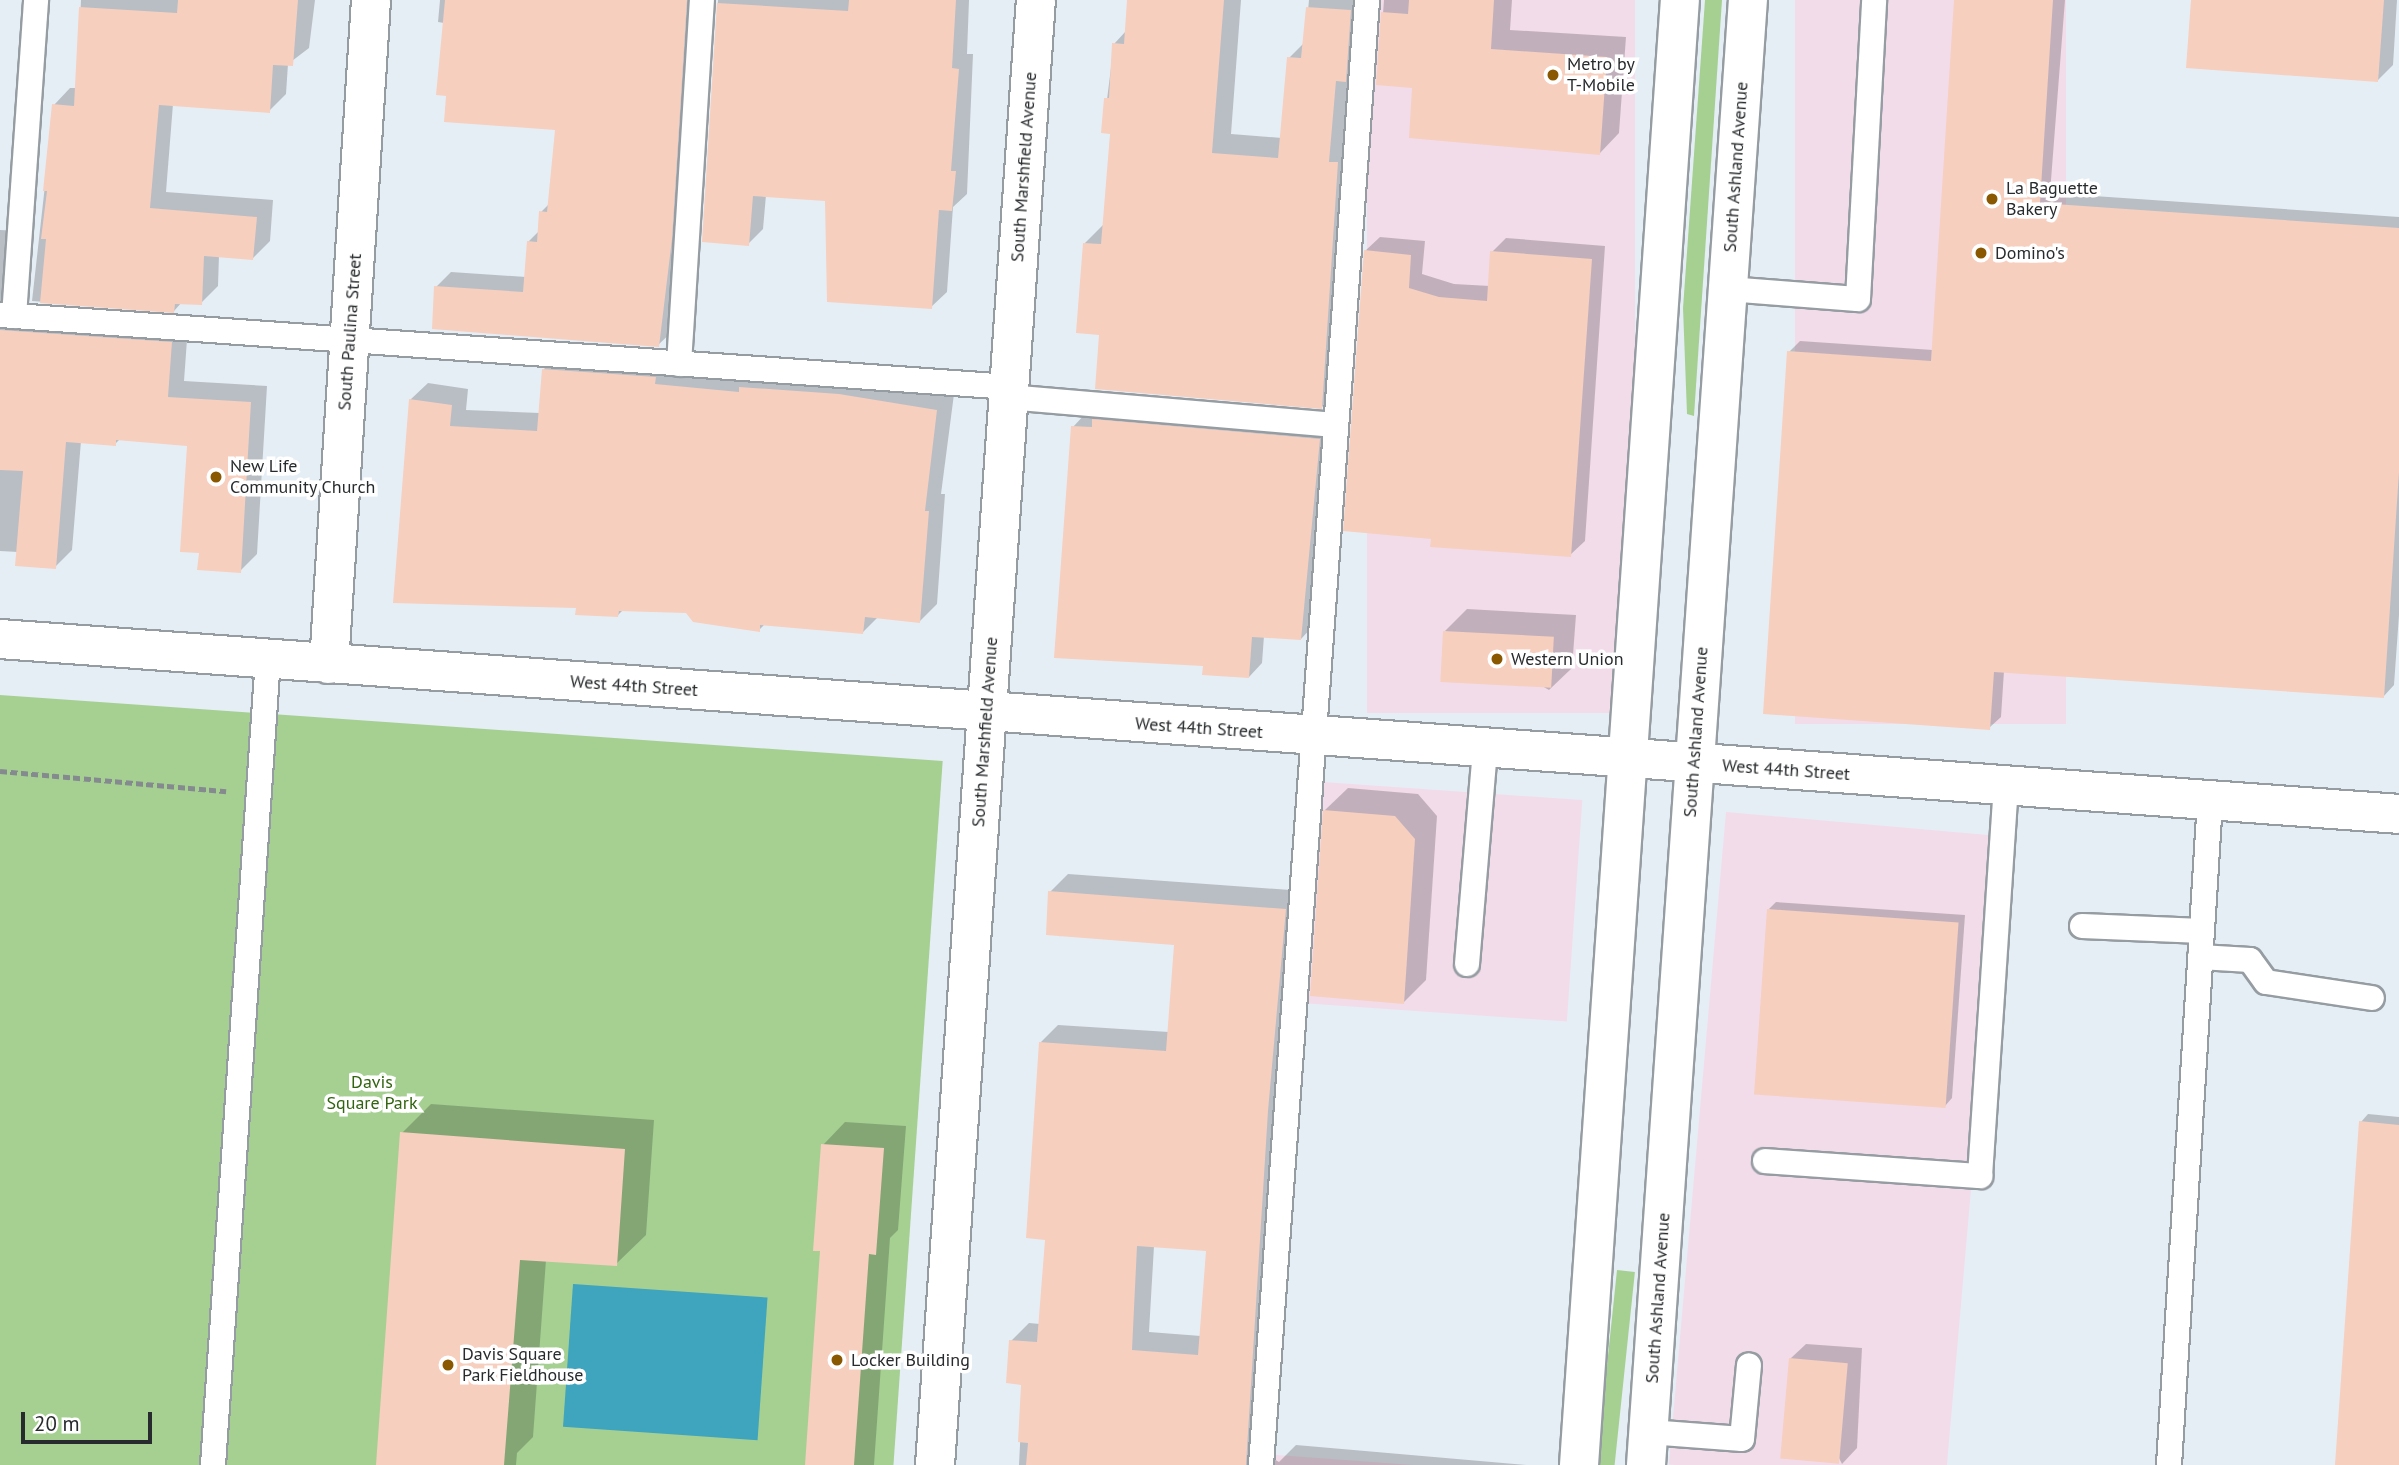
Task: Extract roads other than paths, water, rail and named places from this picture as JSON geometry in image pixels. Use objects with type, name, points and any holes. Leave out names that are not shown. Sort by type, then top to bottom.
[{"type":"street","name":"South Paulina Street","points":[[329,664],[371,0]]},
{"type":"street","name":"South Marshfield Avenue","points":[[935,1465],[1036,0]]},
{"type":"street","points":[[1579,1465],[1680,0]]},
{"type":"street","name":"South Ashland Avenue","points":[[1648,1449],[1748,0]]},
{"type":"street","name":"West 44th Street","points":[[0,639],[2399,814]]},
{"type":"lane","points":[[36,0],[7,316],[678,363],[1009,392],[1335,425]]},
{"type":"lane","points":[[678,363],[702,0]]},
{"type":"lane","points":[[1261,1465],[1367,0]]},
{"type":"lane","points":[[1727,289],[1858,299],[1874,0]]},
{"type":"lane","points":[[213,1465],[268,659]]},
{"type":"lane","points":[[1467,964],[1485,749]]},
{"type":"lane","points":[[1765,1161],[1980,1176],[2006,786]]},
{"type":"lane","points":[[2169,1465],[2210,801]]},
{"type":"lane","points":[[2082,926],[2202,931]]},
{"type":"lane","points":[[2200,957],[2250,960],[2266,982],[2372,998]]},
{"type":"lane","points":[[1648,1449],[1742,1439],[1749,1365]]},
{"type":"water","points":[[573,1284],[768,1298],[758,1440],[563,1427]]},
{"type":"place","name":"Metro by T-Mobile","points":[[1553,75]]},
{"type":"place","name":"La Baguette Bakery","points":[[1992,199]]},
{"type":"place","name":"Domino's","points":[[1981,253]]},
{"type":"place","name":"New Life Community Church","points":[[216,477]]},
{"type":"place","name":"Western Union","points":[[1497,659]]},
{"type":"place","name":"Locker Building","points":[[837,1360]]},
{"type":"place","name":"Davis Square Park Fieldhouse","points":[[448,1365]]},
{"type":"park label","name":"Davis Square Park","points":[[372,1093]]}]
